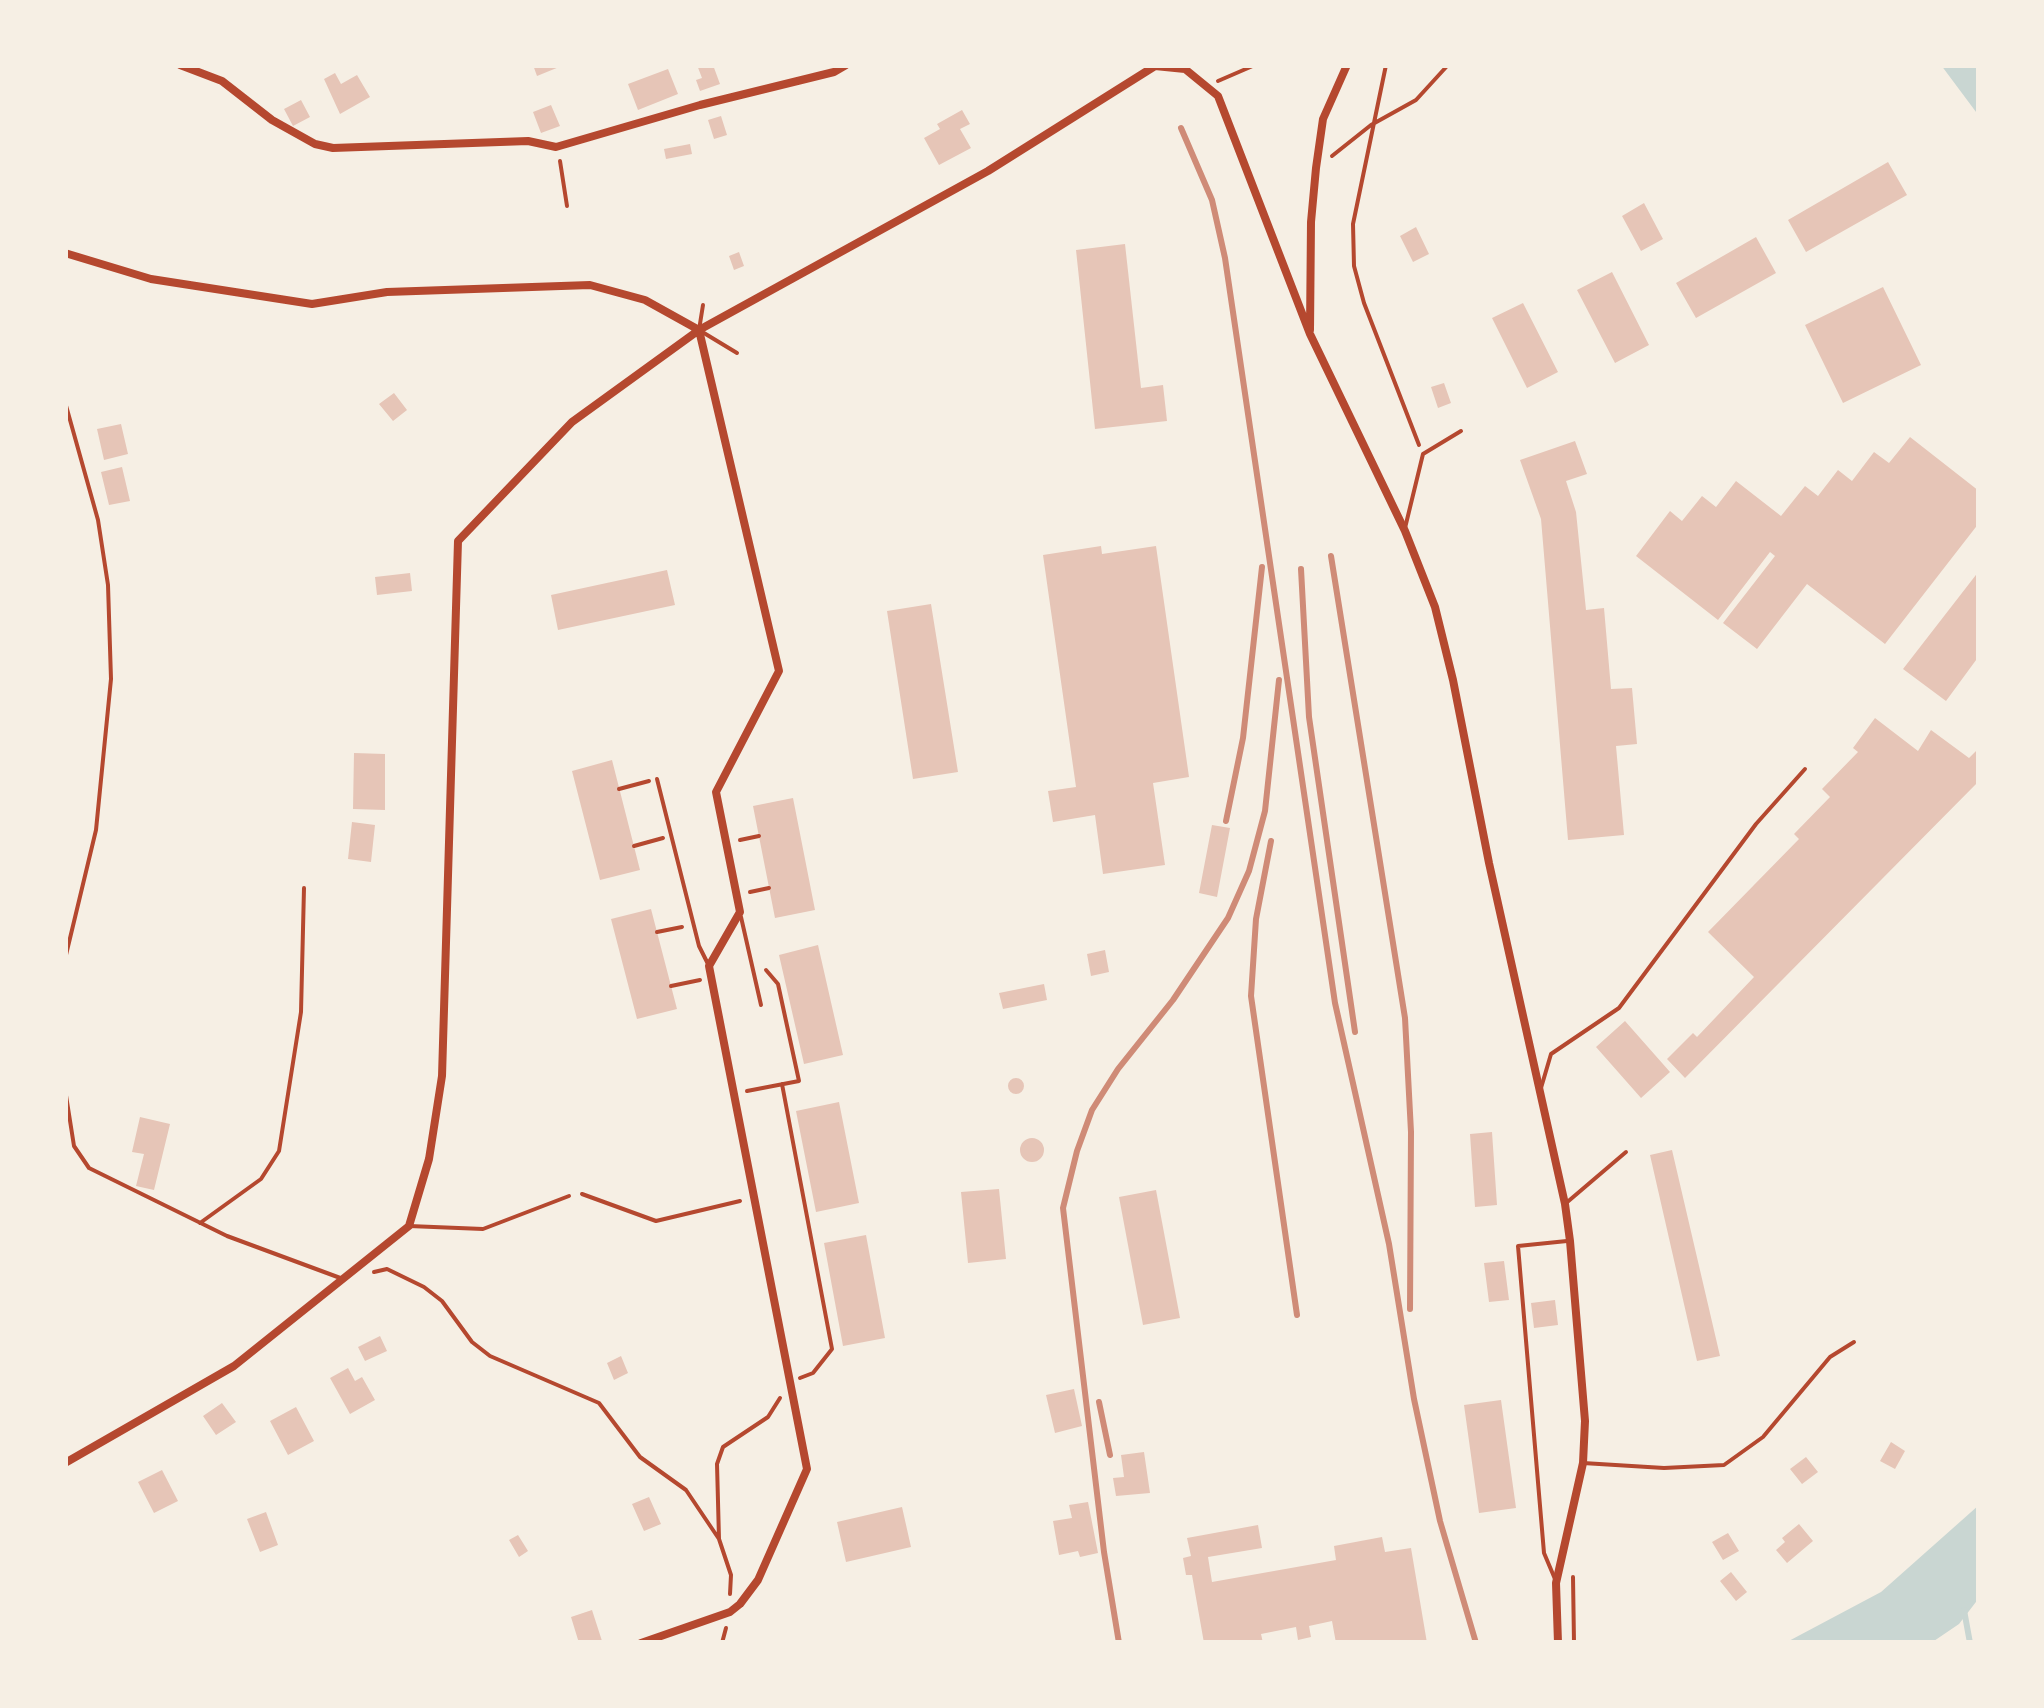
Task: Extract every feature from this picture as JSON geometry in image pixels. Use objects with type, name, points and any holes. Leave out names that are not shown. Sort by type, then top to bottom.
[{"type":"street","points":[[180,65],[222,81],[272,120],[315,144],[334,148],[528,141],[556,147],[700,105],[834,72],[846,65]]},
{"type":"street","points":[[1310,334],[1316,168],[1324,119],[1347,65]]},
{"type":"street","points":[[65,1463],[234,1366],[409,1226],[430,1158],[442,1076],[458,540],[572,422],[699,330],[988,170],[1155,66],[1184,69],[1218,96],[1310,334],[1405,531],[1440,626],[1570,1241],[1585,1390],[1582,1463],[1556,1583],[1558,1643]]},
{"type":"street","points":[[65,254],[151,279],[312,304],[387,292],[590,286],[645,300],[699,330],[772,659],[779,670],[716,792],[740,912],[708,966],[806,1469],[758,1580],[730,1612],[641,1643]]},
{"type":"lane","points":[[703,305],[699,330],[737,353]]},
{"type":"lane","points":[[65,402],[100,536],[108,585],[112,679],[96,830],[65,959]]},
{"type":"lane","points":[[1405,531],[1423,454],[1461,432]]},
{"type":"lane","points":[[1540,1092],[1552,1054],[1619,1008],[1756,824],[1805,769]]},
{"type":"lane","points":[[657,779],[693,924],[708,966]]},
{"type":"lane","points":[[200,1223],[261,1180],[278,1151],[301,1012],[304,888]]},
{"type":"lane","points":[[740,912],[760,1005]]},
{"type":"lane","points":[[65,1089],[74,1146],[90,1168],[200,1223],[343,1279]]},
{"type":"lane","points":[[1565,1204],[1626,1152]]},
{"type":"lane","points":[[409,1226],[482,1229],[569,1196]]},
{"type":"lane","points":[[1556,1583],[1544,1552],[1518,1246],[1570,1241]]},
{"type":"lane","points":[[1582,1463],[1664,1468],[1724,1465],[1762,1436],[1830,1357],[1854,1342]]},
{"type":"path","points":[[1208,86],[1255,65]]},
{"type":"path","points":[[1386,65],[1352,224],[1354,266],[1364,303],[1423,454]]},
{"type":"path","points":[[1316,168],[1371,126],[1416,100],[1448,65]]},
{"type":"path","points":[[560,162],[567,206]]},
{"type":"path","points":[[620,789],[657,779]]},
{"type":"path","points":[[634,846],[671,836]]},
{"type":"path","points":[[740,840],[759,836]]},
{"type":"path","points":[[750,892],[769,888]]},
{"type":"path","points":[[657,932],[693,924]]},
{"type":"path","points":[[671,986],[711,977]]},
{"type":"path","points":[[778,984],[786,982]]},
{"type":"path","points":[[790,1036],[798,1035]]},
{"type":"path","points":[[730,1612],[731,1575],[720,1539],[717,1464],[723,1447],[768,1417],[790,1382],[813,1373],[832,1349],[782,1084]]},
{"type":"path","points":[[791,1135],[800,1133]]},
{"type":"path","points":[[802,1189],[811,1187]]},
{"type":"path","points":[[569,1196],[582,1194],[656,1221],[755,1197]]},
{"type":"path","points":[[817,1268],[828,1266]]},
{"type":"path","points":[[373,1272],[388,1269],[424,1287],[442,1302],[472,1342],[490,1356],[598,1403],[640,1457],[686,1490],[720,1539]]},
{"type":"path","points":[[827,1323],[838,1321]]},
{"type":"shaded area","points":[[1941,65],[1979,65],[1979,116]]},
{"type":"shaded area","points":[[1979,1505],[1979,1598],[1959,1624],[1931,1643],[1785,1643],[1881,1592]]},
{"type":"building","points":[[533,65],[564,65],[537,76]]},
{"type":"building","points":[[697,65],[713,65],[720,84],[700,91],[696,80],[702,78]]},
{"type":"building","points":[[668,69],[678,94],[638,110],[628,84]]},
{"type":"building","points":[[335,73],[341,84],[357,75],[370,97],[340,114],[324,79]]},
{"type":"building","points":[[301,100],[310,117],[293,126],[284,109]]},
{"type":"building","points":[[551,105],[560,126],[541,133],[533,112]]},
{"type":"building","points":[[962,110],[970,124],[960,129],[971,148],[939,165],[924,138],[940,129],[937,124]]},
{"type":"building","points":[[721,116],[727,135],[714,139],[708,120]]},
{"type":"building","points":[[690,144],[692,154],[666,159],[664,149]]},
{"type":"building","points":[[1888,162],[1907,195],[1806,252],[1788,220]]},
{"type":"building","points":[[1644,203],[1663,239],[1641,251],[1622,216]]},
{"type":"building","points":[[1416,227],[1429,254],[1413,262],[1400,236]]},
{"type":"building","points":[[1756,237],[1776,273],[1696,318],[1676,283]]},
{"type":"building","points":[[1125,244],[1141,388],[1163,385],[1167,421],[1095,429],[1076,250]]},
{"type":"building","points":[[739,252],[744,266],[734,270],[729,256]]},
{"type":"building","points":[[1612,272],[1649,345],[1615,363],[1577,290]]},
{"type":"building","points":[[1883,287],[1921,365],[1843,403],[1805,325]]},
{"type":"building","points":[[1523,303],[1558,372],[1527,388],[1492,318]]},
{"type":"building","points":[[1444,383],[1451,403],[1438,408],[1431,387]]},
{"type":"building","points":[[394,393],[407,410],[393,421],[379,404]]},
{"type":"building","points":[[121,424],[128,454],[104,460],[97,429]]},
{"type":"building","points":[[1910,437],[1979,491],[1979,523],[1885,644],[1807,584],[1757,649],[1723,623],[1775,556],[1770,552],[1718,620],[1636,556],[1670,511],[1682,521],[1702,496],[1716,507],[1736,481],[1781,516],[1805,486],[1818,496],[1838,470],[1852,481],[1874,452],[1889,463]]},
{"type":"building","points":[[1575,441],[1587,474],[1566,481],[1576,512],[1586,610],[1604,608],[1611,689],[1632,688],[1637,744],[1616,746],[1624,835],[1568,840],[1541,519],[1520,460]]},
{"type":"building","points":[[122,467],[130,501],[109,505],[101,472]]},
{"type":"building","points":[[1101,546],[1102,554],[1156,546],[1189,777],[1153,783],[1165,865],[1103,874],[1095,815],[1053,822],[1048,791],[1076,787],[1043,555]]},
{"type":"building","points":[[667,570],[675,605],[558,630],[551,595]]},
{"type":"building","points":[[1979,571],[1979,656],[1946,701],[1903,669]]},
{"type":"building","points":[[410,573],[412,591],[377,595],[375,577]]},
{"type":"building","points":[[931,604],[958,772],[913,779],[887,611]]},
{"type":"building","points":[[1875,718],[1918,751],[1931,730],[1969,758],[1979,748],[1979,781],[1685,1078],[1667,1059],[1693,1033],[1697,1037],[1754,977],[1708,932],[1799,839],[1794,834],[1830,797],[1822,789],[1858,752],[1853,748]]},
{"type":"building","points":[[354,753],[385,754],[385,810],[353,809]]},
{"type":"building","points":[[612,760],[640,870],[600,880],[572,771]]},
{"type":"building","points":[[793,798],[815,910],[775,918],[753,806]]},
{"type":"building","points":[[352,822],[375,825],[371,862],[348,859]]},
{"type":"building","points":[[1212,825],[1230,828],[1217,897],[1199,893]]},
{"type":"building","points":[[651,909],[677,1009],[637,1019],[611,919]]},
{"type":"building","points":[[818,945],[843,1055],[804,1064],[779,955]]},
{"type":"building","points":[[1105,950],[1109,972],[1091,976],[1087,954]]},
{"type":"building","points":[[1044,984],[1047,1000],[1003,1009],[999,993]]},
{"type":"building","points":[[1625,1021],[1670,1072],[1641,1098],[1596,1047]]},
{"type":"building","points":[[1016,1078],[1024,1086],[1016,1094],[1008,1086]]},
{"type":"building","points":[[839,1102],[859,1203],[816,1212],[796,1111]]},
{"type":"building","points":[[140,1117],[170,1124],[154,1190],[136,1186],[144,1154],[132,1152]]},
{"type":"building","points":[[1492,1132],[1497,1205],[1475,1207],[1470,1134]]},
{"type":"building","points":[[1032,1138],[1044,1150],[1032,1162],[1020,1150]]},
{"type":"building","points":[[1672,1150],[1720,1356],[1697,1361],[1650,1155]]},
{"type":"building","points":[[999,1189],[1006,1259],[968,1263],[961,1192]]},
{"type":"building","points":[[1156,1190],[1180,1318],[1143,1325],[1119,1197]]},
{"type":"building","points":[[866,1235],[885,1338],[843,1346],[824,1243]]},
{"type":"building","points":[[1504,1261],[1509,1300],[1489,1302],[1484,1263]]},
{"type":"building","points":[[1555,1300],[1558,1325],[1534,1328],[1531,1303]]},
{"type":"building","points":[[380,1336],[387,1351],[365,1361],[358,1347]]},
{"type":"building","points":[[621,1356],[628,1373],[614,1380],[607,1363]]},
{"type":"building","points":[[348,1368],[355,1381],[362,1377],[375,1400],[350,1414],[330,1378]]},
{"type":"building","points":[[1074,1389],[1082,1426],[1055,1433],[1046,1395]]},
{"type":"building","points":[[1501,1400],[1516,1508],[1479,1513],[1464,1405]]},
{"type":"building","points":[[222,1403],[236,1422],[216,1435],[203,1416]]},
{"type":"building","points":[[296,1407],[314,1441],[288,1455],[270,1421]]},
{"type":"building","points":[[1891,1442],[1905,1451],[1895,1469],[1880,1461]]},
{"type":"building","points":[[1144,1452],[1150,1493],[1116,1496],[1113,1478],[1124,1477],[1121,1455]]},
{"type":"building","points":[[1806,1457],[1818,1472],[1802,1484],[1790,1469]]},
{"type":"building","points":[[162,1470],[178,1501],[154,1513],[138,1482]]},
{"type":"building","points":[[649,1497],[661,1524],[644,1531],[632,1504]]},
{"type":"building","points":[[1088,1502],[1098,1553],[1080,1557],[1078,1551],[1059,1555],[1053,1521],[1072,1518],[1069,1505]]},
{"type":"building","points":[[902,1507],[911,1547],[846,1562],[837,1522]]},
{"type":"building","points":[[266,1512],[278,1545],[260,1552],[247,1519]]},
{"type":"building","points":[[1799,1524],[1813,1541],[1787,1563],[1776,1550],[1785,1542],[1782,1538]]},
{"type":"building","points":[[1258,1525],[1262,1548],[1208,1557],[1212,1582],[1336,1560],[1334,1546],[1382,1537],[1385,1552],[1411,1548],[1427,1643],[1336,1643],[1332,1621],[1309,1626],[1311,1637],[1298,1640],[1296,1627],[1261,1634],[1263,1643],[1204,1643],[1192,1575],[1186,1575],[1183,1558],[1191,1556],[1187,1538]]},
{"type":"building","points":[[1728,1533],[1739,1551],[1723,1560],[1712,1542]]},
{"type":"building","points":[[518,1535],[528,1551],[519,1557],[509,1540]]},
{"type":"building","points":[[1731,1572],[1747,1592],[1736,1601],[1720,1581]]},
{"type":"building","points":[[592,1610],[602,1641],[579,1643],[571,1617]]},
{"type":"waterway","points":[[1964,1610],[1970,1643]]},
{"type":"railway","points":[[1181,128],[1212,200],[1225,258],[1335,1003],[1389,1244],[1414,1399],[1440,1521],[1476,1643]]},
{"type":"railway","points":[[1331,556],[1405,1018],[1411,1132],[1410,1309]]},
{"type":"railway","points":[[1226,821],[1243,738],[1262,567]]},
{"type":"railway","points":[[1301,569],[1309,717],[1355,1032]]},
{"type":"railway","points":[[1119,1643],[1104,1552],[1063,1208],[1092,1110],[1228,918],[1249,871],[1265,811],[1279,680]]},
{"type":"railway","points":[[1271,841],[1256,919],[1251,996],[1297,1315]]},
{"type":"railway","points":[[1099,1402],[1110,1455]]}]
